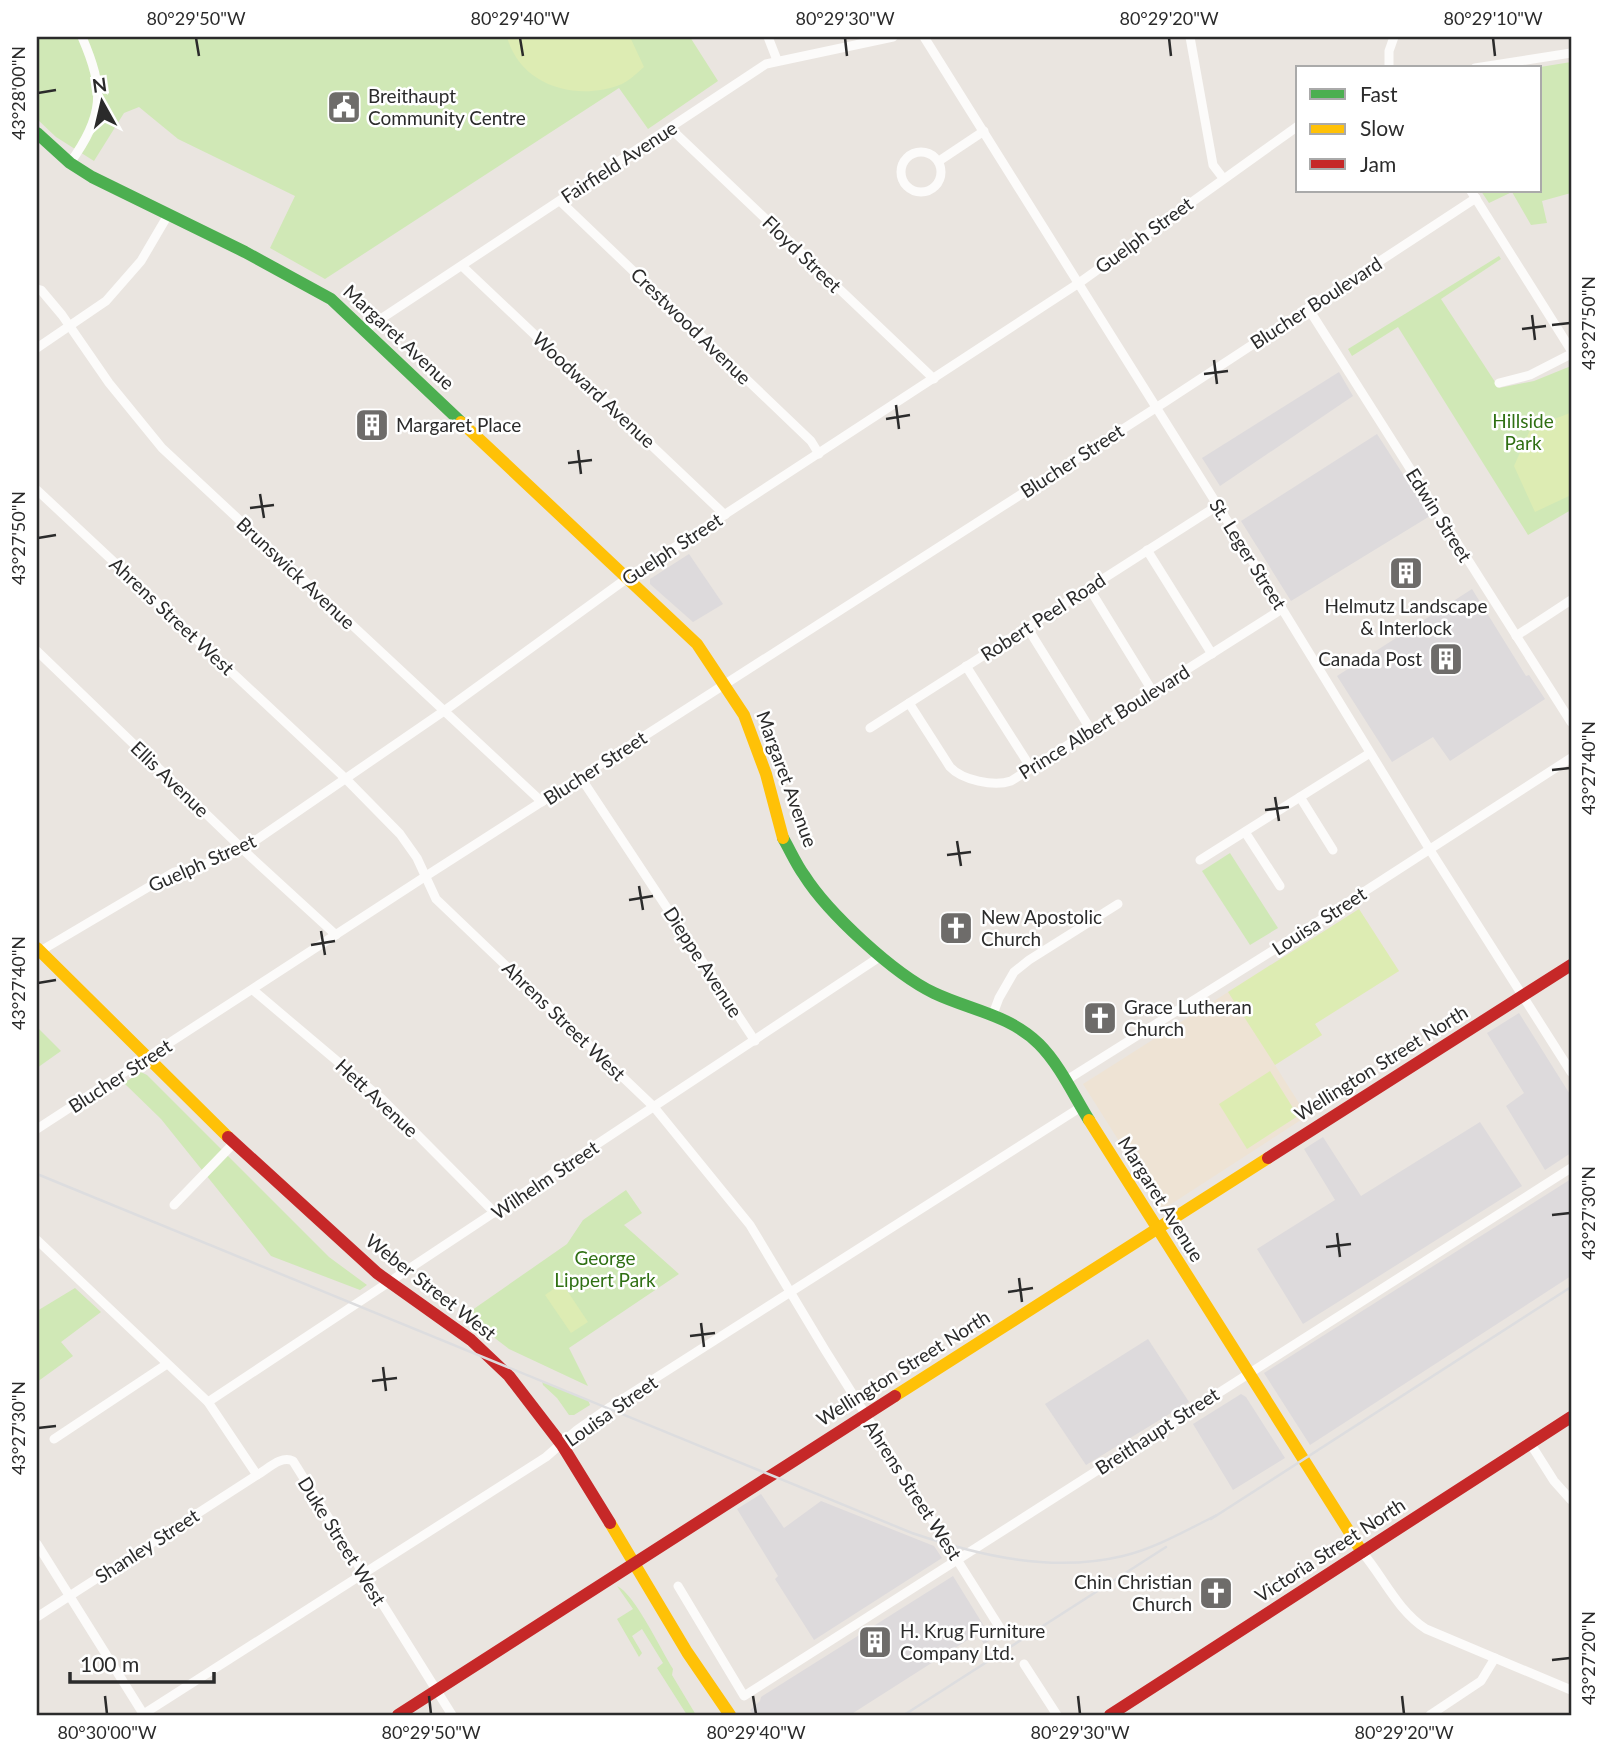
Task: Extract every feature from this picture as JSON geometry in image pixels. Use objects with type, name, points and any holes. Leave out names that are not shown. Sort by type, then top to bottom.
[{"type":"street","points":[[70,163],[93,124],[99,98],[92,58],[82,37]]},
{"type":"street","points":[[768,37],[777,60]]},
{"type":"street","name":"Fairfield Avenue","points":[[363,330],[766,64],[893,37]]},
{"type":"street","name":"St. Leger Street","points":[[924,37],[1571,1072]]},
{"type":"street","points":[[1190,37],[1213,165],[1223,178]]},
{"type":"street","points":[[1390,66],[1389,51],[1394,37]]},
{"type":"street","points":[[1488,66],[1571,53]]},
{"type":"street","name":"Guelph Street","points":[[38,951],[173,872],[206,864],[243,849],[444,711],[626,579],[1079,283],[1296,127]]},
{"type":"street","name":"Floyd Street","points":[[670,128],[934,379]]},
{"type":"street","points":[[939,161],[984,131]]},
{"type":"street","name":"Margaret Avenue","points":[[37,133],[70,163],[92,177],[245,252],[331,299],[697,644],[744,715],[757,746],[782,835],[804,876],[829,908],[914,983],[993,1014],[1023,1031],[1040,1045],[1362,1552],[1413,1621],[1426,1629],[1571,1690]]},
{"type":"street","points":[[921,151],[932,154],[939,161],[942,172],[940,182],[932,190],[922,193],[912,191],[904,183],[901,173],[903,162],[911,154],[921,151]]},
{"type":"street","points":[[1474,194],[1571,352],[1530,374],[1499,383]]},
{"type":"street","name":"Blucher Boulevard","points":[[1155,408],[1308,308],[1474,194]]},
{"type":"street","name":"Crestwood Avenue","points":[[560,201],[811,441],[819,454]]},
{"type":"street","points":[[37,348],[106,302],[141,261],[168,215]]},
{"type":"street","name":"Woodward Avenue","points":[[462,266],[726,514]]},
{"type":"street","name":"Brunswick Avenue","points":[[37,289],[41,290],[62,315],[110,383],[162,448],[542,802]]},
{"type":"street","name":"Edwin Street","points":[[1308,308],[1571,722]]},
{"type":"street","name":"Blucher Street","points":[[37,1129],[1155,408]]},
{"type":"street","name":"Ahrens Street West","points":[[37,489],[346,779],[400,834],[417,858],[436,899],[654,1107],[750,1225],[865,1415],[1000,1628]]},
{"type":"street","name":"Robert Peel Road","points":[[870,728],[1217,506]]},
{"type":"street","points":[[1147,550],[1212,654]]},
{"type":"street","points":[[1089,588],[1153,691]]},
{"type":"street","points":[[1516,636],[1571,600]]},
{"type":"street","name":"Prince Albert Boulevard","points":[[908,703],[957,774],[1002,784],[1282,609]]},
{"type":"street","points":[[1027,627],[1091,730]]},
{"type":"street","name":"Ellis Avenue","points":[[39,656],[336,935]]},
{"type":"street","points":[[967,666],[1031,768]]},
{"type":"street","points":[[1199,860],[1370,753]]},
{"type":"street","name":"Louisa Street","points":[[1065,1081],[1571,758]]},
{"type":"street","name":"Dieppe Avenue","points":[[581,778],[755,1041]]},
{"type":"street","points":[[1300,797],[1333,850]]},
{"type":"street","points":[[1245,832],[1280,886]]},
{"type":"street","points":[[993,1014],[1014,972],[1118,904]]},
{"type":"street","name":"Weber Street West","points":[[38,951],[234,1143],[355,1254],[458,1330],[509,1376],[562,1445],[687,1652],[730,1715]]},
{"type":"street","name":"Wilhelm Street","points":[[208,1402],[881,956]]},
{"type":"street","name":"Wellington Street North","points":[[398,1715],[1571,965]]},
{"type":"street","name":"Hett Avenue","points":[[254,990],[382,1100],[495,1213]]},
{"type":"street","name":"Louisa Street","points":[[143,1715],[562,1445],[577,1430],[610,1407],[1081,1107]]},
{"type":"street","points":[[174,1205],[234,1143]]},
{"type":"street","name":"Breithaupt Street","points":[[678,1586],[744,1696],[1571,1168]]},
{"type":"street","points":[[37,1240],[208,1402],[257,1475]]},
{"type":"street","points":[[54,1439],[167,1364]]},
{"type":"street","name":"Victoria Street North","points":[[1110,1715],[1571,1417]]},
{"type":"street","points":[[1531,1443],[1554,1481],[1571,1500]]},
{"type":"street","name":"Duke Street West","points":[[257,1475],[282,1459],[293,1461],[452,1715]]},
{"type":"street","name":"Shanley Street","points":[[37,1617],[257,1475]]},
{"type":"street","points":[[37,1544],[143,1715]]},
{"type":"street","points":[[1430,1715],[1480,1681],[1494,1658]]},
{"type":"street","points":[[1024,1664],[1057,1715]]},
{"type":"shaded area","points":[[1339,372],[1353,396],[1220,486],[1202,458]]},
{"type":"shaded area","points":[[1377,434],[1430,516],[1291,601],[1241,521]]},
{"type":"shaded area","points":[[689,554],[723,604],[693,622],[650,584],[650,579]]},
{"type":"shaded area","points":[[1472,589],[1526,676],[1529,675],[1545,699],[1450,761],[1433,737],[1392,762],[1337,676]]},
{"type":"shaded area","points":[[1359,909],[1399,971],[1315,1024],[1322,1035],[1275,1065],[1307,1116],[1165,1208],[1161,1208],[1083,1084]]},
{"type":"shaded area","points":[[1519,1013],[1571,1096],[1571,1153],[1545,1170],[1506,1106],[1524,1093],[1487,1033]]},
{"type":"shaded area","points":[[1480,1122],[1522,1186],[1303,1324],[1257,1249],[1335,1200],[1304,1149],[1323,1137],[1361,1196]]},
{"type":"shaded area","points":[[1571,1179],[1571,1276],[1310,1445],[1264,1373]]},
{"type":"shaded area","points":[[1148,1339],[1189,1402],[1086,1465],[1045,1404]]},
{"type":"shaded area","points":[[1241,1394],[1246,1397],[1285,1458],[1233,1490],[1193,1424]]},
{"type":"shaded area","points":[[761,1494],[784,1528],[821,1501],[934,1546],[942,1558],[814,1640],[775,1579],[778,1576],[737,1509]]},
{"type":"shaded area","points":[[953,1576],[992,1639],[984,1644],[977,1634],[850,1715],[754,1715],[750,1710],[761,1697]]},
{"type":"green space","points":[[37,37],[690,37],[718,81],[648,129],[619,88],[325,279],[270,248],[295,196],[178,139],[139,107],[124,113],[94,161],[56,137],[37,119]]},
{"type":"green space","points":[[507,37],[630,37],[644,67],[622,84],[605,89],[570,90],[538,79],[514,54]]},
{"type":"green space","points":[[1571,62],[1571,193],[1542,201],[1547,223],[1531,225],[1512,192],[1542,192],[1542,67]]},
{"type":"green space","points":[[1482,192],[1512,192],[1489,203]]},
{"type":"green space","name":"Hillside Park","points":[[1499,256],[1501,259],[1441,299],[1499,388],[1534,381],[1571,366],[1571,510],[1528,535],[1398,327],[1352,356],[1348,349]]},
{"type":"green space","points":[[1570,413],[1571,495],[1535,512],[1514,466],[1531,428]]},
{"type":"green space","points":[[1230,853],[1278,928],[1250,945],[1202,871]]},
{"type":"green space","points":[[1359,909],[1399,971],[1315,1024],[1322,1035],[1275,1065],[1228,992]]},
{"type":"green space","points":[[37,1027],[61,1051],[37,1068]]},
{"type":"green space","points":[[1270,1071],[1298,1116],[1247,1149],[1219,1104]]},
{"type":"green space","points":[[141,1072],[329,1257],[367,1285],[360,1290],[271,1256],[161,1119],[124,1083]]},
{"type":"green space","name":"George Lippert Park","points":[[626,1190],[642,1213],[624,1225],[679,1274],[569,1348],[588,1386],[509,1349],[465,1315],[567,1244],[583,1220]]},
{"type":"green space","points":[[562,1283],[588,1322],[571,1333],[545,1295]]},
{"type":"green space","points":[[75,1288],[101,1312],[61,1342],[73,1356],[37,1382],[37,1311]]},
{"type":"green space","points":[[542,1381],[588,1400],[590,1405],[574,1415],[569,1415]]},
{"type":"green space","points":[[617,1586],[631,1599],[647,1623],[673,1669],[672,1675],[696,1715],[687,1715],[657,1668],[663,1663],[642,1629],[632,1636],[642,1653],[639,1657],[617,1619],[633,1609]]},
{"type":"railway","points":[[37,1174],[912,1533],[964,1549],[1016,1560],[1070,1563],[1096,1561],[1147,1548],[1217,1515]]},
{"type":"railway","points":[[1211,1519],[1571,1287]]},
{"type":"railway","points":[[904,1715],[1166,1547]]},
{"type":"traffic: fast","points":[[37,133],[70,163],[92,177],[245,252],[331,299],[461,422]]},
{"type":"traffic: fast","points":[[783,838],[798,866],[829,907],[863,941],[900,972],[934,993],[1015,1026],[1039,1044],[1060,1071],[1089,1120]]},
{"type":"traffic: slow","points":[[461,422],[697,644],[744,715],[766,774],[783,838]]},
{"type":"traffic: slow","points":[[37,948],[228,1137]]},
{"type":"traffic: slow","points":[[1089,1120],[1362,1552]]},
{"type":"traffic: slow","points":[[895,1396],[1268,1158]]},
{"type":"traffic: slow","points":[[610,1523],[687,1652],[730,1715]]},
{"type":"traffic: jam","points":[[1268,1158],[1571,965]]},
{"type":"traffic: jam","points":[[228,1137],[377,1273],[471,1340],[509,1376],[562,1445],[610,1523]]},
{"type":"traffic: jam","points":[[398,1715],[895,1396]]},
{"type":"traffic: jam","points":[[1110,1715],[1571,1417]]},
{"type":"place","name":"Breithaupt Community Centre","points":[[344,107]]},
{"type":"place","name":"Margaret Place","points":[[372,425]]},
{"type":"place","name":"Helmutz Landscape & Interlock","points":[[1406,573]]},
{"type":"place","name":"Canada Post","points":[[1446,659]]},
{"type":"place","name":"New Apostolic Church","points":[[956,928]]},
{"type":"place","name":"Grace Lutheran Church","points":[[1100,1018]]},
{"type":"place","name":"Chin Christian Church","points":[[1216,1593]]},
{"type":"place","name":"H. Krug Furniture Company Ltd.","points":[[875,1642]]}]
